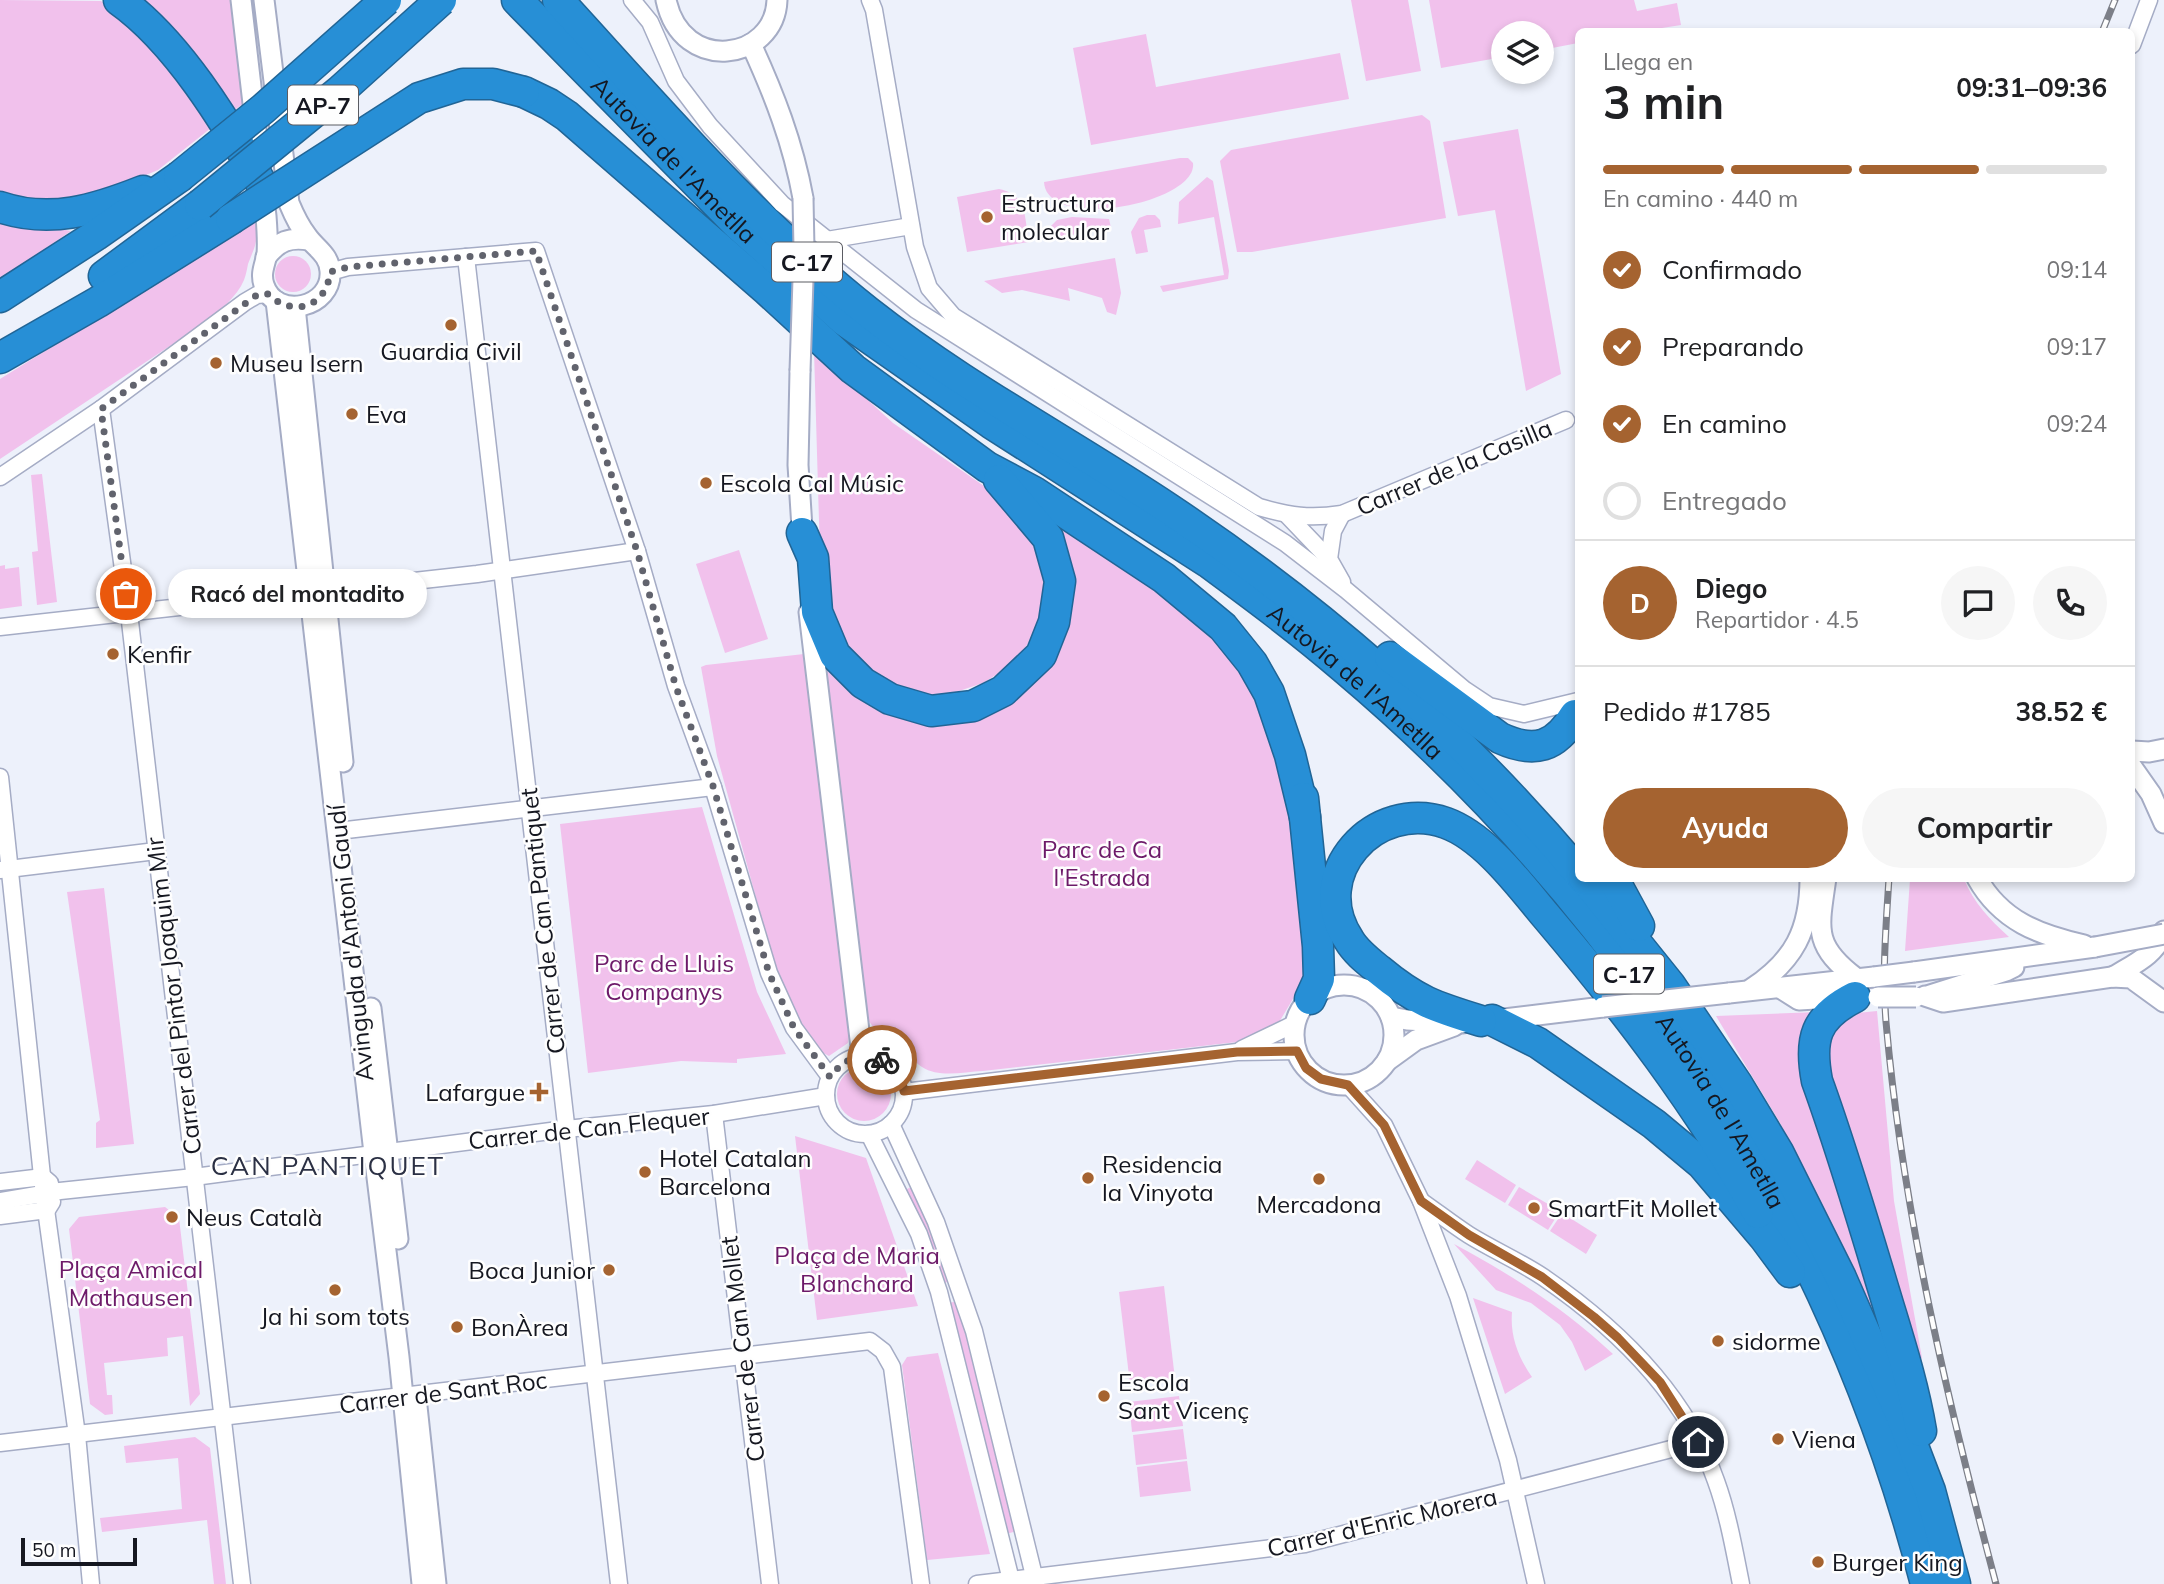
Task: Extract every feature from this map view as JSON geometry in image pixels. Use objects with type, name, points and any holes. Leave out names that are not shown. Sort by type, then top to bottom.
[{"type":"highway","points":[[119,0],[151,28],[184,66],[220,117],[261,184]]},
{"type":"highway","name":"AP-7","points":[[0,297],[179,177],[263,109],[386,0]]},
{"type":"highway","name":"AP-7","points":[[0,342],[91,285],[200,205],[341,90],[441,0]]},
{"type":"highway","name":"Autovia de l'Ametlla","points":[[517,0],[737,224],[845,321],[991,423],[1208,562],[1297,629],[1346,669],[1419,736],[1477,793],[1528,849],[1594,926],[1658,1012],[1744,1145],[1807,1263],[1866,1398],[1923,1573]]},
{"type":"highway","name":"Autovia de l'Ametlla","points":[[558,0],[735,192],[813,268],[871,314],[949,369],[1170,510],[1329,626],[1481,764],[1575,868]]},
{"type":"highway","points":[[0,358],[98,302],[419,98],[463,84],[493,84],[524,92],[567,116],[767,290],[853,369],[986,467],[1034,492],[1164,579],[1223,627],[1252,663],[1269,694],[1290,755],[1305,817]]},
{"type":"highway","points":[[0,207],[33,215],[58,216],[128,197],[179,177]]},
{"type":"highway","points":[[802,533],[813,558],[817,612],[835,655],[863,683],[890,699],[930,710],[973,706],[1003,691],[1041,655],[1054,622],[1060,581],[1048,538],[986,467]]},
{"type":"highway","points":[[1151,526],[1238,615],[1272,670],[1285,698],[1300,757],[1316,918],[1319,979],[1303,1011]]},
{"type":"highway","points":[[1329,626],[1396,661],[1500,738],[1511,743],[1533,747],[1546,744],[1566,731],[1575,718]]},
{"type":"highway","points":[[1790,1272],[1702,1164],[1654,1124],[1538,1043],[1436,1008],[1409,994],[1368,961],[1349,941],[1342,927],[1336,910],[1335,893],[1346,859],[1368,833],[1382,825],[1413,818],[1432,819],[1450,825],[1493,856],[1609,990],[1742,1184],[1790,1272],[1852,1406],[1896,1521],[1923,1573]]},
{"type":"highway","name":"Autovia de l'Ametlla","points":[[1587,882],[1670,985],[1737,1084],[1778,1152],[1873,1347],[1930,1491],[1955,1584]]},
{"type":"highway","points":[[1615,882],[1670,985]]},
{"type":"highway","points":[[1866,987],[1825,1017],[1818,1030],[1813,1058],[1817,1081],[1864,1222],[1916,1397],[1930,1491]]},
{"type":"street","points":[[241,0],[266,216],[263,282],[280,301]]},
{"type":"street","points":[[0,477],[101,409],[245,302],[257,295],[308,306],[320,298],[329,283],[328,261],[298,225],[289,203],[264,0]]},
{"type":"street","points":[[632,0],[650,22],[676,81],[710,127],[782,204],[916,310],[1285,543],[1346,590],[1465,690],[1489,706],[1524,714],[1575,713]]},
{"type":"street","points":[[666,0],[670,16],[678,30],[689,41],[704,49],[720,52],[751,44],[767,28],[777,0]]},
{"type":"street","points":[[870,0],[874,10],[915,247],[929,288],[953,316],[1259,507],[1287,515],[1328,559],[1346,590]]},
{"type":"street","points":[[2135,37],[2149,0]]},
{"type":"street","points":[[751,44],[784,120],[803,198],[798,465],[802,533],[813,654],[862,1056]]},
{"type":"street","points":[[827,240],[911,226]]},
{"type":"street","points":[[266,257],[280,242],[289,239],[309,240]]},
{"type":"street","points":[[330,272],[348,267],[536,251],[637,551],[676,687],[713,786],[769,973],[794,1028],[830,1077]]},
{"type":"street","name":"Carrer de Can Pantiquet","points":[[467,257],[619,1584]]},
{"type":"street","name":"Avinguda d'Antoni Gaudí","points":[[280,301],[317,592],[410,1396],[436,1584]]},
{"type":"street","name":"Carrer del Pintor Joaquim Mir","points":[[101,409],[129,614],[194,1177],[225,1418],[242,1584]]},
{"type":"street","name":"Carrer de la Casilla","points":[[1287,515],[1315,518],[1342,514],[1566,420]]},
{"type":"street","name":"Carrer de la Casilla","points":[[1328,559],[1333,531],[1342,514]]},
{"type":"street","points":[[0,627],[502,570],[637,551]]},
{"type":"street","points":[[2135,751],[2164,749]]},
{"type":"street","points":[[2135,771],[2151,794],[2164,823]]},
{"type":"street","points":[[0,777],[4,870],[43,1177],[50,1199],[91,1584]]},
{"type":"street","points":[[344,830],[713,786]]},
{"type":"street","points":[[4,870],[156,851]]},
{"type":"street","points":[[1750,990],[1781,967],[1799,939],[1810,894],[1810,882]]},
{"type":"street","points":[[1825,882],[1820,917],[1821,935],[1831,957],[1866,987],[1943,1002],[2112,977],[2132,978],[2164,1002]]},
{"type":"street","points":[[1979,882],[1998,907],[2030,930],[2095,947]]},
{"type":"street","points":[[1391,1017],[1416,1021],[1478,1022],[1780,988],[1799,1000],[1866,987],[1914,972],[2095,947],[2164,932]]},
{"type":"street","points":[[2112,977],[2148,956],[2161,941],[2164,932]]},
{"type":"street","points":[[1921,997],[2006,971],[2031,957]]},
{"type":"street","points":[[1237,1052],[1303,1011],[1329,988],[1351,986],[1371,993],[1386,1007],[1391,1017],[1393,1044],[1387,1061]]},
{"type":"street","points":[[1303,1011],[1295,1042],[1306,1068],[1321,1079],[1348,1085],[1373,1076],[1387,1061],[1416,1040],[1478,1022]]},
{"type":"street","points":[[904,1091],[1237,1052],[1297,1051]]},
{"type":"street","points":[[862,1056],[876,1057],[887,1062],[902,1080],[904,1091],[899,1115],[881,1131],[869,1134],[853,1132],[839,1124],[830,1112],[826,1096],[830,1077],[838,1066],[850,1058],[862,1056]]},
{"type":"street","points":[[1348,1085],[1384,1125],[1421,1201],[1458,1296],[1508,1460],[1536,1584]]},
{"type":"street","name":"Carrer de Can Flequer","points":[[0,1201],[50,1199],[381,1152],[714,1114],[826,1096]]},
{"type":"street","name":"Carrer de Can Mollet","points":[[714,1114],[770,1584]]},
{"type":"street","points":[[891,1124],[936,1222],[974,1331],[1035,1581]]},
{"type":"street","points":[[869,1134],[919,1234],[939,1292],[1012,1583]]},
{"type":"street","points":[[0,1182],[43,1177]]},
{"type":"street","name":"Carrer de Can Flequer","points":[[0,1216],[50,1199]]},
{"type":"street","points":[[1421,1201],[1469,1235],[1542,1277],[1618,1338],[1660,1382],[1698,1442],[1715,1479],[1741,1584]]},
{"type":"street","name":"Carrer de Sant Roc","points":[[0,1443],[870,1341],[883,1351],[892,1367],[920,1584]]},
{"type":"street","name":"Avinguda d'Antoni Gaudí","points":[[410,1396],[422,1584]]},
{"type":"street","name":"Carrer d'Enric Morera","points":[[977,1584],[1035,1581],[1305,1544],[1698,1442]]},
{"type":"green space","points":[[0,0],[101,1],[133,25],[171,71],[211,128],[158,170],[120,186],[56,204],[0,195]]},
{"type":"green space","points":[[133,0],[235,0],[248,100],[228,115]]},
{"type":"green space","points":[[1351,0],[1408,0],[1421,71],[1366,81]]},
{"type":"green space","points":[[1429,0],[1634,0],[1637,11],[1677,3],[1681,25],[1662,28],[1575,28],[1575,44],[1554,48],[1554,21],[1491,21],[1491,59],[1441,68]]},
{"type":"green space","points":[[1146,34],[1156,87],[1340,53],[1349,99],[1091,145],[1073,48]]},
{"type":"green space","points":[[1422,115],[1430,121],[1446,218],[1252,252],[1237,252],[1220,161],[1231,150]]},
{"type":"green space","points":[[1518,129],[1561,374],[1526,391],[1495,210],[1458,216],[1443,142]]},
{"type":"green space","points":[[1188,158],[1193,163],[1188,177],[1172,190],[1122,207],[1094,209],[1069,206],[1051,197],[1044,182]]},
{"type":"green space","points":[[1207,177],[1213,181],[1229,271],[1228,279],[1163,292],[1160,286],[1224,275],[1214,217],[1178,224],[1179,202]]},
{"type":"green space","points":[[999,189],[1015,196],[1020,202],[1029,242],[967,252],[957,197]]},
{"type":"green space","points":[[1155,215],[1160,220],[1161,227],[1144,230],[1148,252],[1136,254],[1131,232],[1139,218]]},
{"type":"green space","points":[[0,216],[7,219],[71,231],[0,280]]},
{"type":"green space","points":[[1072,217],[1109,219],[1111,228],[1049,239],[1049,228],[1057,220]]},
{"type":"green space","points":[[255,221],[256,243],[244,280],[222,308],[206,322],[0,459],[0,379]]},
{"type":"green space","points":[[293,256],[306,261],[311,274],[306,287],[293,292],[280,287],[275,274],[280,261]]},
{"type":"green space","points":[[1115,258],[1121,293],[1116,315],[1107,312],[1102,298],[1068,288],[1070,301],[1022,290],[1002,293],[984,281]]},
{"type":"green space","points":[[814,351],[893,423],[997,495],[1039,550],[1045,585],[1037,632],[1012,665],[983,683],[938,698],[863,683],[822,623]]},
{"type":"green space","points":[[42,474],[57,602],[37,605],[32,552],[38,551],[31,475]]},
{"type":"green space","name":"Parc de Ca l'Estrada","points":[[1046,515],[1212,628],[1260,701],[1283,779],[1303,916],[1306,977],[1278,1024],[1246,1041],[983,1071],[951,1074],[936,1072],[919,1065],[905,1050],[875,1029],[868,1020],[821,657],[937,716],[1046,658]]},
{"type":"green space","points":[[739,550],[768,639],[725,653],[696,564]]},
{"type":"green space","points":[[5,565],[5,569],[19,567],[22,606],[0,609],[0,566]]},
{"type":"green space","points":[[804,654],[849,1034],[848,1043],[829,1056],[814,1048],[779,981],[717,756],[701,667]]},
{"type":"green space","name":"Parc de Lluis Companys","points":[[702,807],[757,992],[786,1054],[737,1059],[737,1063],[681,1061],[588,1073],[560,824]]},
{"type":"green space","points":[[1910,882],[1965,882],[1983,910],[2009,937],[1905,951]]},
{"type":"green space","points":[[104,888],[134,1144],[96,1148],[96,1123],[100,1120],[67,892]]},
{"type":"green space","points":[[1877,1011],[1894,1201],[1922,1358],[1917,1361],[1824,1061],[1828,1035],[1847,1014]]},
{"type":"green space","points":[[1818,1012],[1800,1048],[1800,1075],[1878,1308],[1875,1316],[1780,1123],[1716,1016]]},
{"type":"green space","points":[[864,1067],[883,1075],[891,1094],[883,1113],[864,1121],[845,1113],[837,1094],[845,1075]]},
{"type":"green space","name":"Plaça de Maria Blanchard","points":[[795,1136],[866,1158],[918,1306],[817,1320]]},
{"type":"green space","name":"SmartFit Mollet","points":[[1477,1160],[1516,1185],[1505,1203],[1465,1179]]},
{"type":"green space","points":[[913,1186],[951,1280],[941,1285],[903,1191]]},
{"type":"green space","name":"SmartFit Mollet","points":[[1519,1187],[1560,1211],[1548,1230],[1508,1205]]},
{"type":"green space","name":"Plaça Amical Mathausen","points":[[165,1207],[179,1218],[200,1394],[190,1406],[183,1336],[167,1338],[168,1356],[104,1363],[107,1395],[112,1395],[113,1414],[105,1415],[90,1404],[69,1229],[79,1217]]},
{"type":"green space","name":"SmartFit Mollet","points":[[1562,1213],[1597,1235],[1586,1254],[1550,1231]]},
{"type":"green space","points":[[1454,1244],[1537,1294],[1576,1322],[1613,1354],[1585,1371],[1572,1342],[1560,1325],[1531,1303],[1496,1290]]},
{"type":"green space","points":[[1164,1286],[1175,1379],[1130,1384],[1119,1292]]},
{"type":"green space","points":[[1473,1298],[1512,1312],[1516,1346],[1532,1377],[1505,1394]]},
{"type":"green space","points":[[959,1301],[1017,1531],[1006,1534],[948,1303]]},
{"type":"green space","points":[[938,1353],[990,1554],[927,1560],[902,1365],[907,1357]]},
{"type":"green space","points":[[1179,1396],[1183,1426],[1132,1432],[1129,1402]]},
{"type":"green space","points":[[1183,1429],[1187,1459],[1136,1465],[1133,1435]]},
{"type":"green space","points":[[195,1437],[210,1448],[226,1584],[214,1584],[207,1520],[102,1532],[100,1518],[182,1509],[178,1458],[126,1463],[124,1446]]},
{"type":"green space","points":[[1187,1461],[1191,1491],[1140,1497],[1137,1467]]},
{"type":"railway","points":[[2104,28],[2115,0]]},
{"type":"railway","points":[[1889,882],[1885,1004],[1903,1164],[1944,1375],[1996,1584]]},
{"type":"way so far","points":[[126,594],[101,409],[257,295],[268,294],[276,301],[295,307],[308,306],[320,298],[329,283],[330,272],[348,267],[536,251],[637,551],[676,687],[713,786],[769,973],[794,1028],[830,1077],[838,1066],[850,1058],[862,1056],[882,1060]]},
{"type":"place","name":"Estructura molecular","points":[[987,217]]},
{"type":"place","name":"Guardia Civil","points":[[451,325]]},
{"type":"place","name":"Museu Isern","points":[[216,363]]},
{"type":"place","name":"Eva","points":[[352,414]]},
{"type":"place","name":"Escola Cal Músic","points":[[706,483]]},
{"type":"place","name":"Racó del montadito","points":[[126,594]]},
{"type":"place","name":"Kenfir","points":[[113,654]]},
{"type":"place","name":"Lafargue","points":[[539,1092]]},
{"type":"place","name":"Hotel Catalan Barcelona","points":[[645,1172]]},
{"type":"place","name":"Residencia la Vinyota","points":[[1088,1178]]},
{"type":"place","name":"Mercadona","points":[[1319,1179]]},
{"type":"place","name":"SmartFit Mollet","points":[[1534,1208]]},
{"type":"place","name":"Neus Català","points":[[172,1217]]},
{"type":"place","name":"Boca Junior","points":[[609,1270]]},
{"type":"place","name":"Ja hi som tots","points":[[335,1290]]},
{"type":"place","name":"BonÀrea","points":[[457,1327]]},
{"type":"place","name":"sidorme","points":[[1718,1341]]},
{"type":"place","name":"Escola Sant Vicenç","points":[[1104,1396]]},
{"type":"place","name":"Viena","points":[[1778,1439]]},
{"type":"place","name":"Burger King","points":[[1818,1562]]},
{"type":"district","name":"CAN PANTIQUET","points":[[328,1165]]},
{"type":"route","points":[[882,1060],[895,1070],[902,1080],[904,1091],[1184,1057],[1237,1052],[1297,1051],[1306,1068],[1313,1074],[1329,1083],[1348,1085],[1384,1125],[1421,1201],[1469,1235],[1542,1277],[1594,1317],[1660,1382],[1698,1442]]}]
